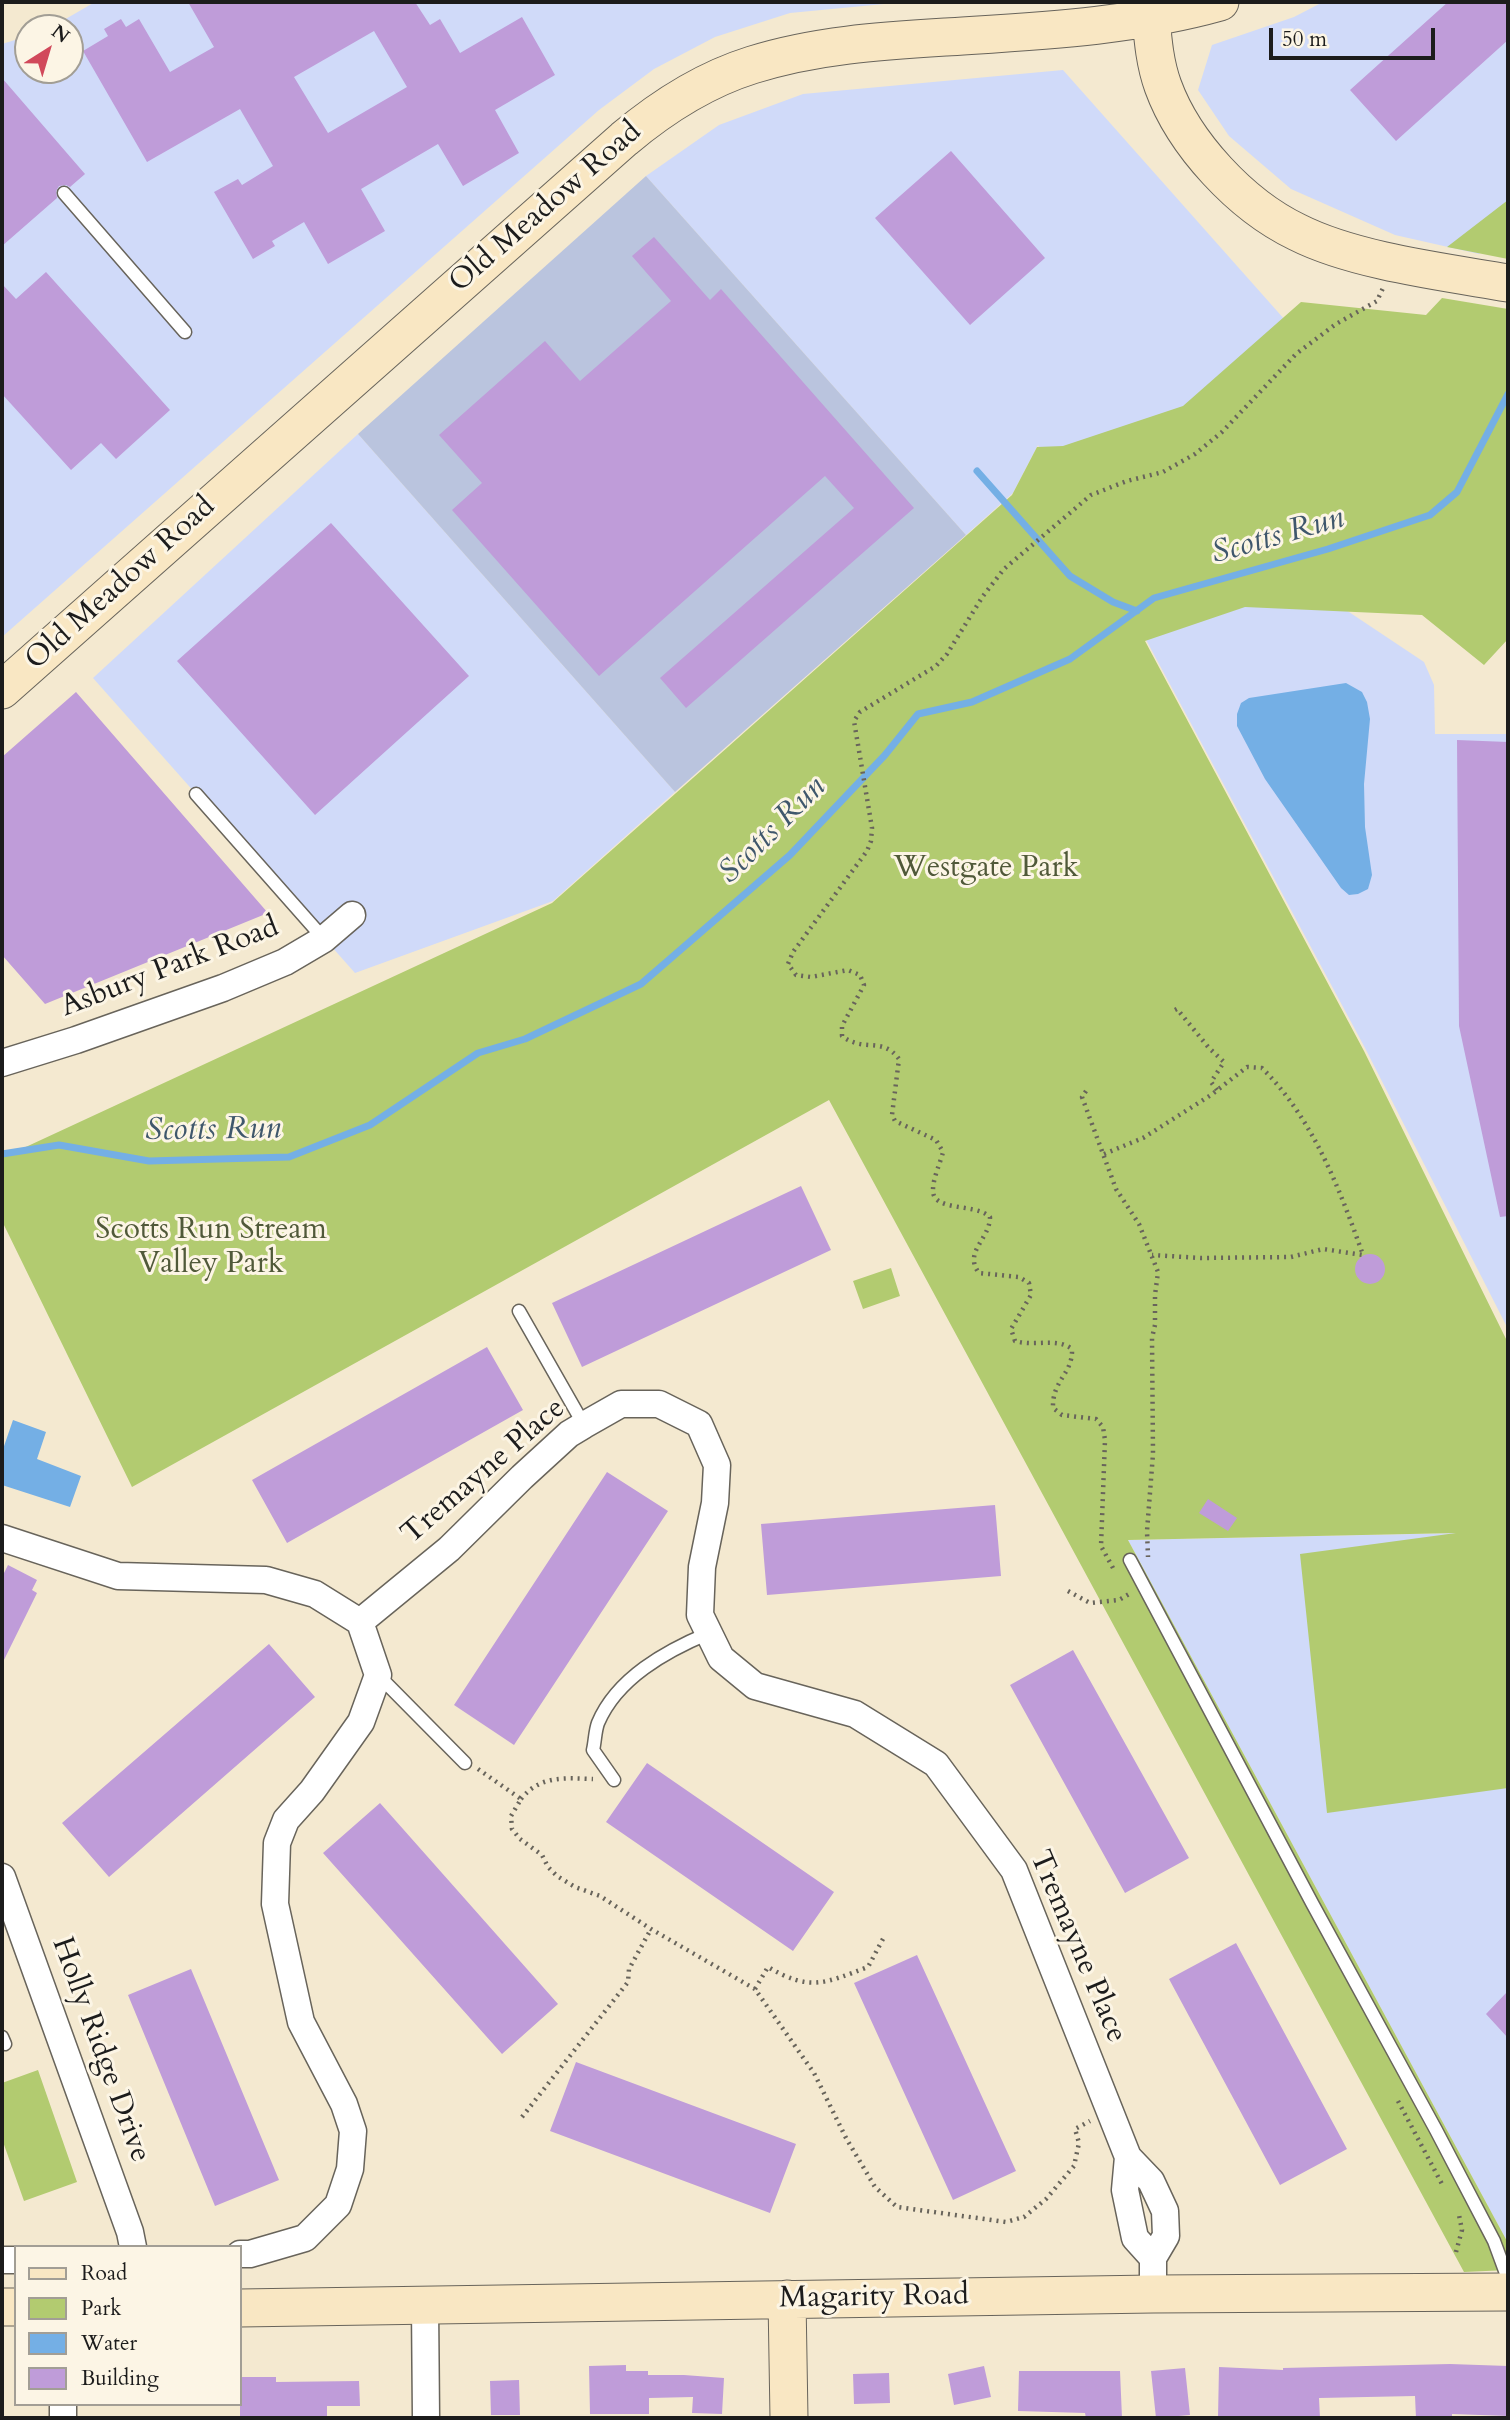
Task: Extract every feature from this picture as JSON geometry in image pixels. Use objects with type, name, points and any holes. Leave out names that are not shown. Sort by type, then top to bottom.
[{"type":"street","name":"Old Meadow Road","points":[[2,690],[624,139],[663,108],[685,95],[750,65],[796,52],[892,40],[1087,27],[1149,10],[1220,2]]},
{"type":"street","points":[[1149,10],[1154,54],[1162,84],[1186,133],[1206,158],[1250,201],[1296,232],[1344,250],[1508,284]]},
{"type":"street","name":"Asbury Park Road","points":[[2,1063],[223,988],[285,962],[324,939],[352,915]]},
{"type":"street","name":"Tremayne Place","points":[[360,1622],[449,1549],[569,1434],[584,1425],[621,1404],[659,1404],[699,1424],[717,1465],[715,1503],[702,1566],[700,1615],[722,1658],[755,1686],[855,1714],[936,1765],[1014,1870],[1128,2157],[1151,2181],[1165,2211],[1166,2236],[1153,2276]]},
{"type":"street","points":[[2,1538],[118,1576],[266,1580],[315,1594],[360,1622],[378,1675],[361,1721],[312,1791],[286,1820],[277,1843],[275,1904],[301,2022],[344,2104],[353,2132],[350,2169],[338,2205],[305,2238],[242,2254]]},
{"type":"street","name":"Holly Ridge Drive","points":[[2,1877],[133,2245]]},
{"type":"street","name":"Tremayne Place","points":[[1128,2157],[1125,2190],[1135,2238],[1153,2276]]},
{"type":"street","name":"Magarity Road","points":[[242,2308],[786,2299],[1153,2276],[1508,2292]]},
{"type":"street","points":[[786,2299],[789,2418]]},
{"type":"street","points":[[425,2305],[426,2418]]},
{"type":"lane","points":[[64,193],[185,332]]},
{"type":"lane","points":[[196,794],[324,939]]},
{"type":"lane","points":[[519,1311],[584,1425]]},
{"type":"lane","points":[[1131,1561],[1436,2130],[1494,2241],[1508,2279]]},
{"type":"lane","points":[[614,1780],[593,1750],[597,1724],[616,1694],[647,1666],[676,1647],[709,1633]]},
{"type":"lane","points":[[378,1675],[465,1763]]},
{"type":"path","points":[[1119,1578],[1101,1546],[1105,1440],[1103,1427],[1096,1419],[1062,1415],[1053,1408],[1055,1388],[1073,1361],[1072,1349],[1063,1342],[1030,1345],[1015,1341],[1011,1329],[1031,1295],[1029,1283],[1019,1277],[979,1273],[973,1264],[973,1254],[990,1226],[989,1217],[983,1210],[940,1203],[934,1197],[933,1190],[943,1152],[941,1146],[936,1140],[895,1121],[892,1115],[899,1059],[893,1051],[880,1046],[852,1044],[842,1036],[842,1026],[864,985],[860,975],[848,970],[811,977],[796,975],[788,964],[793,952],[867,851],[871,841],[872,828],[854,721],[860,712],[936,666],[947,654],[983,596],[1004,569],[1091,495],[1127,481],[1163,472],[1195,454],[1222,432],[1296,354],[1336,324],[1377,301],[1383,284]]},
{"type":"path","points":[[1175,1010],[1177,1009],[1224,1062],[1211,1082],[1217,1090]]},
{"type":"path","points":[[1104,1154],[1143,1138],[1247,1067],[1262,1068],[1298,1112],[1320,1150],[1342,1194],[1363,1255],[1323,1249],[1292,1257],[1200,1258],[1152,1255]]},
{"type":"path","points":[[1086,1091],[1082,1097],[1116,1189],[1139,1224],[1158,1272],[1155,1295],[1156,1325],[1152,1338],[1153,1454],[1147,1531],[1149,1557],[1114,1569]]},
{"type":"path","points":[[1124,1586],[1128,1595]]},
{"type":"path","points":[[1068,1591],[1090,1602],[1119,1600],[1145,1586]]},
{"type":"path","points":[[465,1763],[481,1770],[521,1799]]},
{"type":"path","points":[[614,1780],[561,1778],[542,1781],[530,1788],[521,1799],[511,1816],[512,1829],[520,1839],[542,1855],[557,1876],[575,1888],[600,1896],[755,1989],[814,2073],[846,2138],[875,2187],[897,2207],[1006,2222],[1024,2217],[1046,2199],[1074,2166],[1079,2143],[1075,2129],[1108,2110]]},
{"type":"path","points":[[522,2117],[628,1982],[629,1969],[651,1929]]},
{"type":"path","points":[[755,1989],[768,1967],[790,1980],[825,1983],[868,1967],[884,1937]]},
{"type":"shaded area","points":[[95,2],[905,2],[790,13],[715,37],[654,69],[599,110],[2,637],[2,44],[14,40],[14,84],[84,84],[84,14],[74,14]]},
{"type":"shaded area","points":[[1323,2],[1508,2],[1508,224],[1479,254],[1395,235],[1291,189],[1229,136],[1198,90],[1212,45],[1294,17]]},
{"type":"shaded area","points":[[1063,70],[1325,365],[1066,498],[1038,445],[1013,493],[966,535],[646,176],[719,125],[803,94]]},
{"type":"shaded area","points":[[646,176],[966,535],[675,792],[358,434]]},
{"type":"shaded area","points":[[358,434],[675,792],[553,901],[355,973],[93,678]]},
{"type":"shaded area","points":[[1316,590],[1424,662],[1434,685],[1435,734],[1508,734],[1508,1329],[1365,1048],[1144,636],[1242,603]]},
{"type":"shaded area","points":[[1508,1532],[1508,2243],[1128,1540]]},
{"type":"green space","points":[[1508,200],[1508,259],[1447,247]]},
{"type":"green space","points":[[1442,298],[1508,309],[1508,639],[1484,665],[1422,615],[1245,607],[1145,641],[1364,1051],[1508,1343],[1508,1788],[1327,1813],[1300,1554],[1456,1533],[1128,1540],[1508,2243],[1508,2270],[1464,2272],[829,1100],[132,1487],[2,1221],[2,1158],[552,903],[1012,495],[1037,447],[1063,446],[1183,406],[1301,302],[1426,315]]},
{"type":"green space","points":[[891,1268],[900,1296],[863,1309],[853,1281]]},
{"type":"green space","points":[[38,2070],[77,2182],[24,2201],[2,2139],[2,2083]]},
{"type":"water","points":[[1346,683],[1362,692],[1370,719],[1364,784],[1365,827],[1372,875],[1368,889],[1349,895],[1341,888],[1265,779],[1237,726],[1241,703],[1249,698]]},
{"type":"water","points":[[13,1420],[46,1432],[37,1459],[81,1476],[70,1507],[2,1485],[2,1452]]},
{"type":"building","points":[[188,2],[415,2],[430,25],[440,19],[460,53],[522,17],[555,75],[495,110],[519,153],[463,186],[438,144],[361,189],[385,231],[328,264],[304,222],[272,241],[275,246],[253,259],[214,192],[238,179],[242,185],[273,166],[240,109],[147,162],[84,50],[108,36],[104,29],[121,19],[126,27],[139,19],[170,72],[214,47]],"holes":[[[374,31],[407,87],[328,133],[294,77]]]},
{"type":"building","points":[[1448,2],[1508,2],[1508,40],[1396,141],[1350,90]]},
{"type":"building","points":[[2,78],[85,174],[70,187],[59,186],[56,191],[57,198],[2,246]]},
{"type":"building","points":[[951,151],[1045,258],[970,325],[875,218]]},
{"type":"building","points":[[654,237],[710,300],[721,289],[914,508],[686,708],[660,678],[854,508],[825,476],[599,676],[452,510],[482,483],[439,435],[545,341],[580,381],[671,301],[632,256]]},
{"type":"building","points":[[46,272],[170,410],[116,459],[101,443],[71,470],[2,394],[2,284],[16,299]]},
{"type":"building","points":[[331,523],[469,676],[315,815],[177,661]]},
{"type":"building","points":[[76,692],[268,913],[45,1004],[2,955],[2,757]]},
{"type":"building","points":[[1457,740],[1508,742],[1508,1216],[1500,1217],[1459,1026]]},
{"type":"building","points":[[801,1186],[831,1250],[582,1367],[552,1303]]},
{"type":"building","points":[[1370,1254],[1381,1258],[1385,1269],[1381,1280],[1370,1284],[1359,1280],[1355,1269],[1359,1258]]},
{"type":"building","points":[[487,1347],[523,1410],[287,1543],[252,1480]]},
{"type":"building","points":[[607,1472],[668,1511],[514,1745],[454,1705]]},
{"type":"building","points":[[1208,1499],[1237,1518],[1228,1531],[1199,1513]]},
{"type":"building","points":[[995,1505],[1001,1576],[767,1595],[761,1524]]},
{"type":"building","points":[[8,1565],[37,1580],[32,1590],[37,1593],[2,1664],[2,1577]]},
{"type":"building","points":[[269,1644],[315,1697],[109,1877],[62,1823]]},
{"type":"building","points":[[1073,1650],[1189,1858],[1125,1893],[1010,1685]]},
{"type":"building","points":[[647,1763],[834,1892],[793,1951],[606,1822]]},
{"type":"building","points":[[380,1803],[558,2004],[502,2054],[323,1853]]},
{"type":"building","points":[[1236,1943],[1347,2149],[1280,2185],[1169,1979]]},
{"type":"building","points":[[917,1955],[1016,2171],[953,2200],[854,1983]]},
{"type":"building","points":[[191,1969],[279,2180],[215,2206],[128,1995]]},
{"type":"building","points":[[1508,1991],[1508,2038],[1486,2014]]},
{"type":"building","points":[[576,2062],[796,2144],[770,2213],[550,2131]]},
{"type":"building","points":[[1450,2364],[1508,2366],[1508,2416],[1452,2414],[1452,2418],[1416,2418],[1415,2396],[1319,2398],[1320,2418],[1218,2418],[1219,2367],[1283,2370]]},
{"type":"building","points":[[626,2365],[626,2371],[648,2371],[648,2375],[724,2378],[722,2414],[692,2413],[693,2397],[649,2398],[649,2414],[590,2414],[589,2366]]},
{"type":"building","points":[[984,2366],[991,2397],[954,2405],[948,2374]]},
{"type":"building","points":[[1185,2368],[1190,2415],[1156,2418],[1151,2371]]},
{"type":"building","points":[[1019,2371],[1120,2371],[1122,2418],[1086,2418],[1085,2413],[1018,2411]]},
{"type":"building","points":[[889,2373],[890,2403],[854,2404],[853,2374]]},
{"type":"building","points":[[242,2377],[276,2377],[276,2382],[359,2381],[360,2406],[327,2406],[327,2418],[240,2418]]},
{"type":"building","points":[[519,2380],[520,2415],[491,2415],[490,2381]]},
{"type":"waterway","name":"Scotts Run","points":[[2,1154],[59,1145],[149,1161],[289,1157],[370,1125],[478,1053],[525,1039],[641,984],[790,855],[885,755],[918,714],[972,702],[1070,659],[1154,598],[1328,549],[1430,515],[1457,492],[1508,394]]},
{"type":"waterway","points":[[977,471],[1070,576],[1113,602],[1137,611]]},
{"type":"park label","name":"Westgate Park","points":[[986,869]]},
{"type":"park label","name":"Scotts Run Stream Valley Park","points":[[211,1248]]}]
